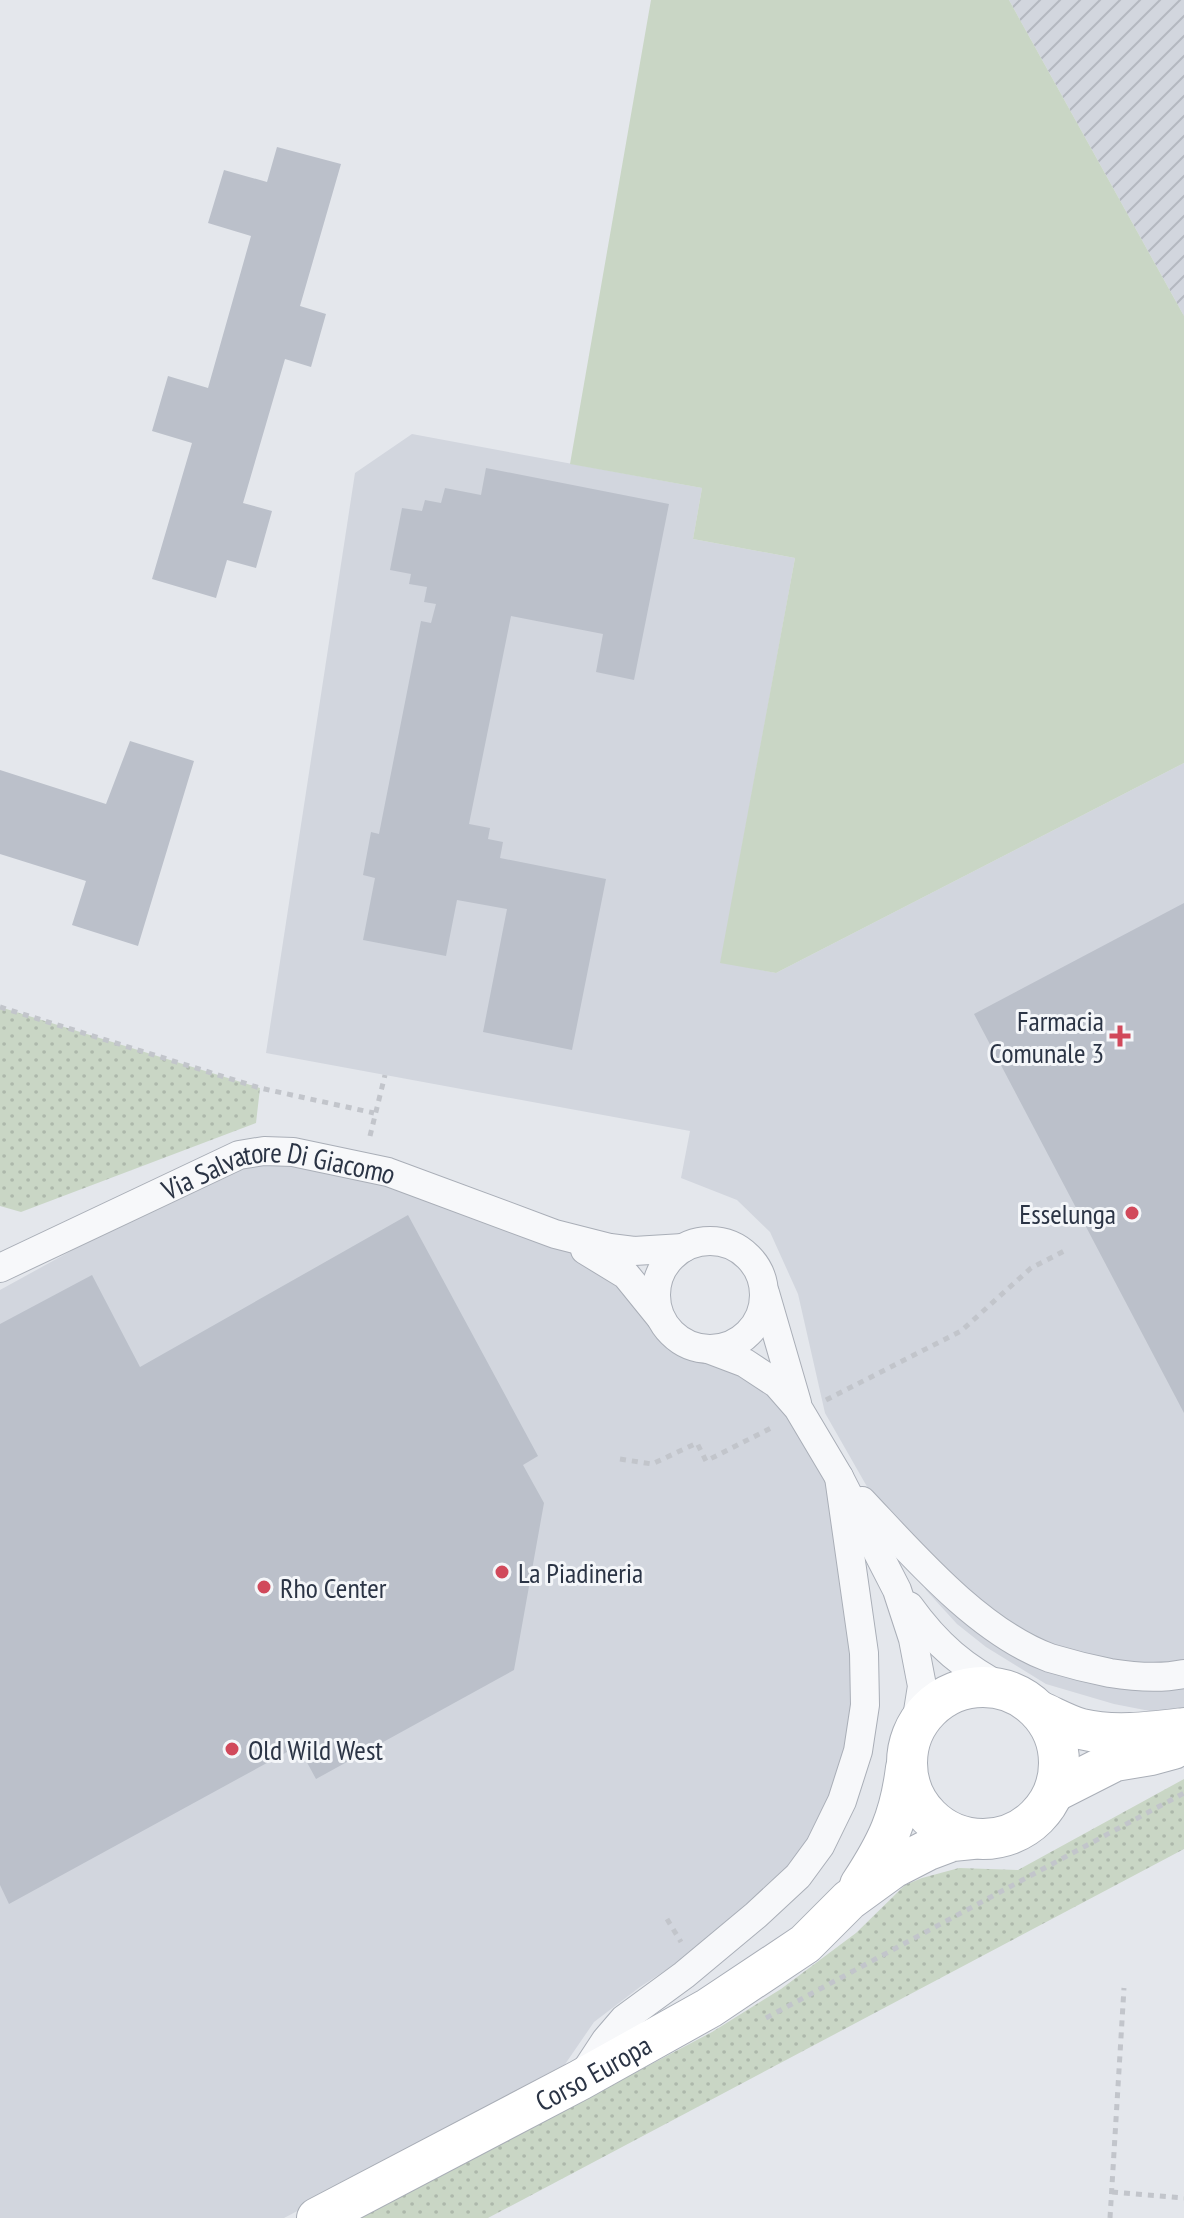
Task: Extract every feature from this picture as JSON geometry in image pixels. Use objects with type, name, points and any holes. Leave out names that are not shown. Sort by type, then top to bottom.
[{"type":"main road","points":[[1023,1701],[1050,1725],[1057,1741],[1059,1776],[1054,1792],[1044,1810],[1030,1824],[1012,1834],[992,1839],[972,1839],[952,1833],[934,1821],[919,1805],[910,1785],[911,1747],[924,1715],[954,1693],[971,1687],[990,1687],[1023,1701],[1077,1728],[1093,1731],[1154,1732],[1184,1728]]},
{"type":"main road","points":[[1054,1792],[1115,1761],[1184,1745]]},
{"type":"main road","name":"Corso Europa","points":[[849,1900],[882,1852],[895,1823],[911,1747]]},
{"type":"main road","name":"Corso Europa","points":[[317,2218],[580,2080],[709,2008],[805,1944],[849,1900],[893,1868],[952,1841],[972,1839]]},
{"type":"street","name":"Via Salvatore Di Giacomo","points":[[0,1268],[239,1155],[264,1151],[293,1152],[388,1172],[564,1237],[634,1251],[683,1248]]},
{"type":"street","name":"Via Salvatore Di Giacomo","points":[[564,1237],[626,1275],[661,1319]]},
{"type":"street","points":[[800,1410],[761,1278],[754,1264],[743,1252],[729,1244],[713,1241],[698,1242],[670,1258],[656,1288],[656,1304],[661,1319],[674,1336],[690,1346],[708,1349],[745,1363],[777,1384],[800,1410],[839,1477],[897,1590],[925,1629],[966,1667],[1023,1701]]},
{"type":"street","points":[[708,1349],[725,1347],[753,1327],[761,1312],[761,1278]]},
{"type":"street","points":[[839,1477],[918,1560],[974,1612],[1011,1638],[1048,1657],[1090,1669],[1153,1677],[1184,1674]]},
{"type":"street","points":[[580,2080],[624,2019],[684,1975],[789,1886],[820,1846],[842,1801],[858,1751],[865,1705],[864,1653],[839,1477]]},
{"type":"street","points":[[897,1590],[913,1639],[922,1686],[911,1747]]},
{"type":"path","points":[[0,1007],[260,1088],[374,1113]]},
{"type":"path","points":[[369,1139],[385,1075]]},
{"type":"path","points":[[620,1459],[652,1464],[697,1443],[706,1461],[800,1410],[961,1331],[1031,1268],[1064,1251]]},
{"type":"path","points":[[761,2021],[1184,1793]]},
{"type":"path","points":[[1110,2218],[1124,1988]]},
{"type":"path","points":[[1112,2192],[1184,2198]]},
{"type":"shaded area","points":[[1009,0],[1184,0],[1184,316]]},
{"type":"shaded area","points":[[412,434],[702,488],[693,539],[795,558],[721,962],[776,973],[1184,763],[1184,1707],[1160,1713],[1114,1704],[1046,1684],[986,1647],[957,1624],[926,1590],[825,1413],[798,1294],[770,1232],[737,1200],[681,1178],[690,1131],[266,1053],[355,473]]},
{"type":"shaded area","points":[[290,1156],[562,1241],[625,1279],[670,1337],[775,1387],[835,1479],[858,1704],[815,1841],[724,1932],[640,1987],[594,2022],[557,2076],[284,2218],[0,2218],[0,1290],[240,1158]]},
{"type":"green space","points":[[651,0],[1009,0],[1184,316],[1184,763],[776,973],[720,963],[795,558],[693,539],[702,488],[570,464]]},
{"type":"green space","points":[[0,1007],[260,1088],[256,1123],[21,1212],[0,1206]]},
{"type":"green space","points":[[1184,1779],[1184,1849],[488,2218],[360,2218],[712,2032],[781,1989],[856,1933],[905,1885],[959,1868],[1018,1870]]},
{"type":"building","points":[[277,147],[341,164],[300,306],[326,314],[311,367],[285,359],[243,503],[272,511],[256,568],[227,560],[216,598],[152,579],[192,443],[152,431],[168,376],[208,388],[251,236],[208,223],[224,170],[267,182]]},
{"type":"building","points":[[486,468],[669,504],[634,680],[596,672],[603,634],[511,616],[469,824],[490,828],[488,839],[503,842],[500,858],[606,879],[572,1050],[483,1032],[507,909],[457,900],[446,956],[363,940],[375,878],[363,875],[371,832],[379,834],[421,621],[431,623],[436,604],[424,602],[427,587],[409,584],[411,574],[390,570],[402,508],[422,511],[425,500],[441,503],[445,488],[481,495]]},
{"type":"building","points":[[130,741],[194,761],[138,946],[72,925],[86,881],[0,854],[0,770],[106,804]]},
{"type":"building","name":"Esselunga","points":[[1184,903],[1184,1413],[974,1014]]},
{"type":"building","name":"Rho Center","points":[[408,1215],[538,1456],[523,1465],[544,1503],[514,1670],[316,1779],[298,1746],[9,1904],[0,1885],[0,1324],[92,1275],[140,1367]]},
{"type":"place","name":"Farmacia Comunale 3","points":[[1120,1036]]},
{"type":"place","name":"Esselunga","points":[[1132,1213]]},
{"type":"place","name":"La Piadineria","points":[[502,1572]]},
{"type":"place","name":"Rho Center","points":[[264,1587]]},
{"type":"place","name":"Old Wild West","points":[[232,1749]]}]
